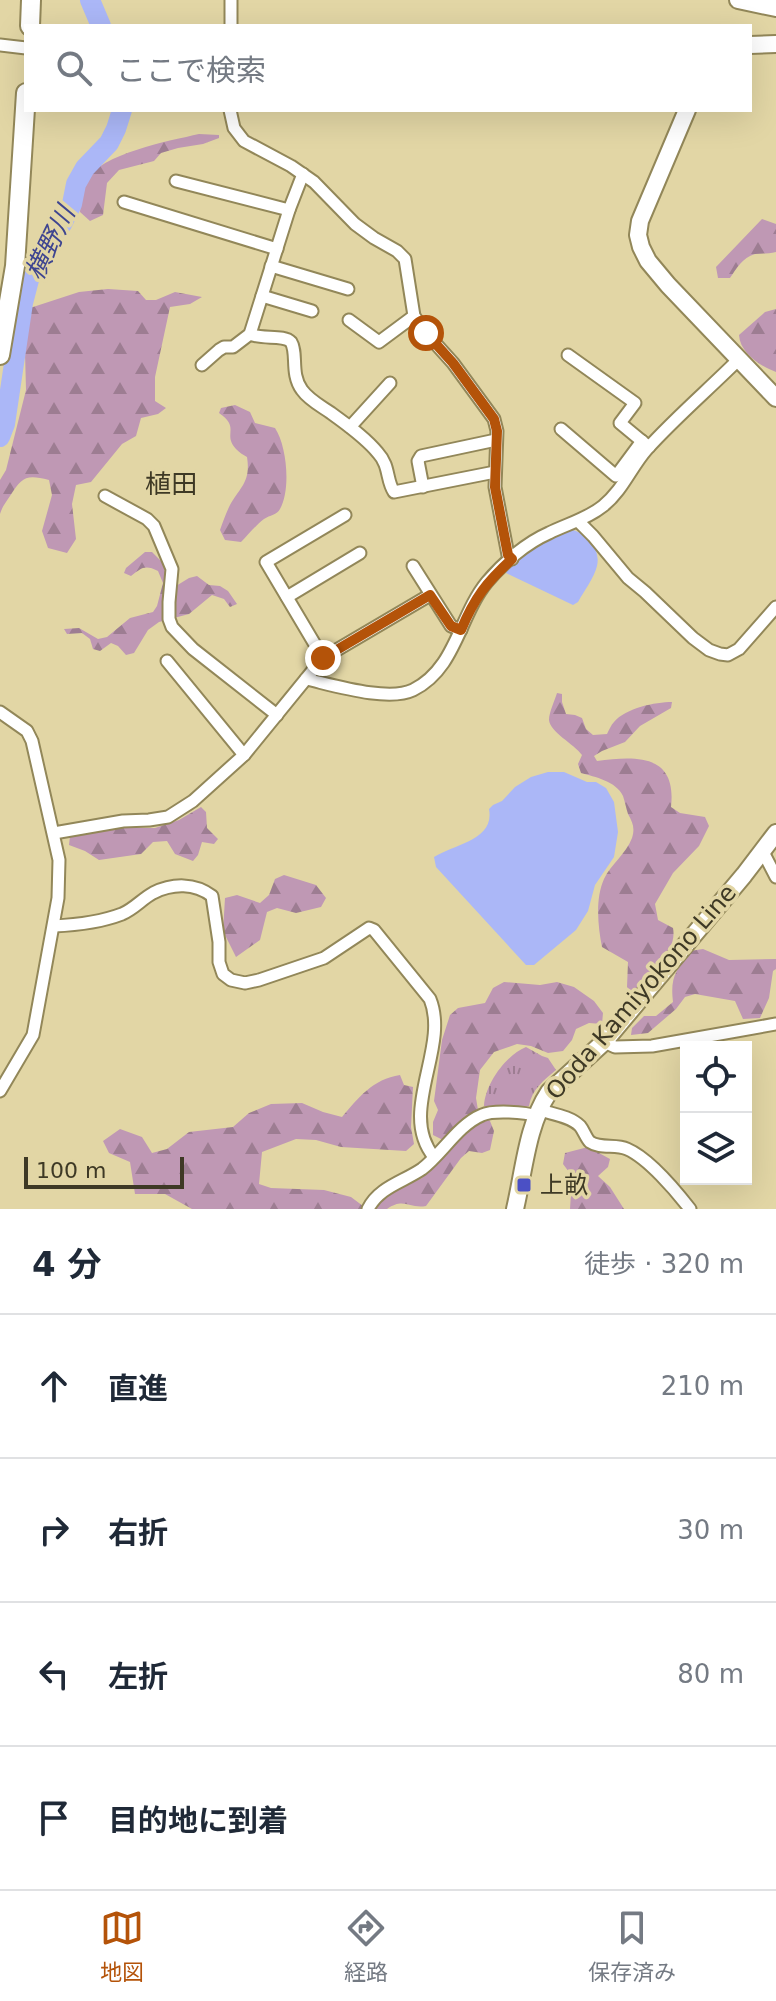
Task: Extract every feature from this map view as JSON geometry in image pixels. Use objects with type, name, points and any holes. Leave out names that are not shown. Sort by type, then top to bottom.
[{"type":"main road","points":[[30,24],[31,0]]},
{"type":"main road","points":[[738,0],[776,8]]},
{"type":"main road","points":[[752,45],[776,44]]},
{"type":"main road","points":[[0,355],[15,266],[25,112]]},
{"type":"main road","points":[[686,112],[645,206],[638,235],[648,261],[668,285],[776,398]]},
{"type":"main road","name":"Ooda Kamiyokono Line","points":[[515,1209],[538,1113],[549,1092],[604,1042],[776,833]]},
{"type":"street","points":[[231,0],[231,24]]},
{"type":"street","points":[[0,45],[24,48]]},
{"type":"street","points":[[230,112],[234,128],[244,141],[314,182],[355,224],[405,259],[414,316],[494,419],[497,431],[495,487],[508,555],[512,559]]},
{"type":"street","points":[[202,365],[224,347],[233,347],[250,334],[303,174]]},
{"type":"street","points":[[176,181],[289,210]]},
{"type":"street","points":[[124,202],[277,249]]},
{"type":"street","points":[[271,266],[348,289]]},
{"type":"street","points":[[262,296],[312,311]]},
{"type":"street","points":[[349,320],[379,342],[414,316]]},
{"type":"street","points":[[250,334],[290,341],[299,387],[306,396],[350,427],[382,456],[387,465],[390,488],[394,492],[495,472]]},
{"type":"street","points":[[568,355],[635,403],[620,423],[646,444]]},
{"type":"street","points":[[561,429],[616,476],[646,444],[739,359]]},
{"type":"street","points":[[350,427],[390,383]]},
{"type":"street","points":[[423,487],[418,461],[421,456],[496,440]]},
{"type":"street","points":[[306,679],[391,696],[423,685],[439,669],[489,580],[532,542],[600,509],[613,497],[646,444]]},
{"type":"street","points":[[105,496],[154,526],[172,569],[169,619],[172,627],[193,649],[277,715]]},
{"type":"street","points":[[323,658],[266,562],[345,515]]},
{"type":"street","points":[[578,521],[628,578],[709,650],[728,655],[739,649],[776,607]]},
{"type":"street","points":[[287,597],[360,553]]},
{"type":"street","points":[[413,566],[451,626],[461,630]]},
{"type":"street","points":[[54,833],[168,817],[193,801],[244,755],[323,658],[430,595]]},
{"type":"street","points":[[167,661],[244,755]]},
{"type":"street","points":[[0,712],[27,731],[32,741],[59,860],[54,926],[33,1035],[0,1091]]},
{"type":"street","points":[[763,852],[776,877]]},
{"type":"street","points":[[54,926],[119,915],[152,894],[189,885],[212,896],[223,974],[231,980],[245,983],[324,958],[369,928],[374,930],[435,1009],[436,1024],[421,1117],[427,1149],[434,1157]]},
{"type":"street","points":[[604,1042],[615,1047],[652,1046],[776,1024]]},
{"type":"street","points":[[368,1209],[376,1196],[421,1169],[483,1114],[525,1113],[538,1113],[576,1123],[593,1144],[617,1146],[632,1152],[664,1179],[690,1209]]},
{"type":"green space","points":[[199,134],[219,135],[219,138],[161,153],[154,161],[119,170],[107,183],[103,215],[90,221],[80,212],[83,184],[106,163],[137,150]]},
{"type":"green space","points":[[762,219],[776,224],[776,252],[750,256],[730,278],[718,278],[716,267]]},
{"type":"green space","points":[[108,289],[138,291],[146,300],[156,300],[175,292],[202,297],[190,304],[170,307],[155,377],[155,401],[166,408],[158,414],[141,418],[136,436],[122,444],[91,482],[76,485],[72,504],[76,539],[67,553],[48,548],[42,531],[52,495],[49,480],[30,477],[22,481],[0,514],[0,480],[6,470],[26,390],[25,352],[30,308],[79,292]]},
{"type":"green space","points":[[776,309],[776,372],[752,358],[743,348],[739,335],[765,312]]},
{"type":"green space","points":[[235,405],[250,412],[255,423],[275,428],[286,468],[286,491],[280,509],[261,521],[241,542],[225,540],[220,530],[247,473],[247,457],[232,444],[229,423],[219,413],[221,408]]},
{"type":"green space","points":[[145,552],[152,552],[163,563],[167,581],[176,586],[197,576],[209,585],[228,591],[237,604],[230,607],[224,599],[212,595],[189,614],[159,622],[148,630],[134,653],[126,655],[111,643],[100,651],[93,649],[90,639],[82,633],[67,634],[64,629],[79,628],[98,639],[107,637],[130,618],[153,612],[163,583],[158,571],[146,567],[131,576],[124,573]]},
{"type":"green space","points":[[557,693],[562,694],[566,714],[582,718],[586,729],[593,735],[607,734],[619,717],[633,710],[672,702],[671,708],[640,726],[625,742],[594,756],[597,761],[640,759],[661,768],[668,777],[671,807],[680,813],[705,817],[709,826],[699,846],[673,873],[655,904],[658,920],[673,928],[671,946],[660,964],[632,993],[627,987],[628,962],[602,947],[598,913],[604,879],[629,844],[633,826],[620,791],[605,780],[581,773],[578,764],[582,755],[550,724],[550,713]]},
{"type":"green space","points":[[201,807],[206,812],[207,828],[218,839],[214,844],[202,842],[193,861],[175,854],[167,841],[153,842],[141,854],[99,860],[69,845],[70,836],[120,828],[155,828],[179,820]]},
{"type":"green space","points":[[284,875],[316,885],[326,898],[321,907],[296,913],[277,908],[267,912],[260,940],[236,957],[223,931],[225,898],[237,895],[260,903],[269,895],[275,879]]},
{"type":"green space","points":[[703,949],[729,960],[776,959],[769,998],[760,1018],[743,1019],[735,1001],[695,994],[685,997],[648,1033],[631,1035],[632,1028],[644,1016],[656,1016],[673,1002],[672,986],[678,969],[690,951]]},
{"type":"green space","points":[[504,982],[540,985],[557,982],[574,987],[594,1001],[603,1013],[602,1024],[589,1023],[576,1029],[563,1051],[548,1053],[517,1044],[494,1052],[480,1070],[476,1098],[478,1110],[490,1121],[494,1131],[490,1150],[482,1153],[469,1151],[461,1158],[426,1206],[402,1204],[387,1209],[192,1209],[165,1194],[135,1194],[130,1162],[109,1153],[103,1141],[120,1129],[142,1137],[152,1153],[167,1149],[189,1132],[233,1127],[249,1113],[271,1104],[302,1103],[342,1117],[374,1085],[400,1075],[404,1085],[413,1087],[411,1127],[414,1144],[406,1151],[341,1147],[316,1140],[296,1139],[262,1152],[259,1184],[271,1188],[324,1190],[351,1197],[363,1206],[374,1205],[386,1195],[422,1178],[443,1156],[443,1140],[433,1135],[433,1122],[438,1110],[434,1101],[442,1040],[450,1015],[458,1008],[485,1003],[493,988]]},
{"type":"green space","points":[[526,1047],[548,1058],[556,1070],[536,1090],[529,1106],[510,1109],[484,1106],[488,1089],[498,1071],[511,1056]]},
{"type":"green space","points":[[588,1147],[610,1159],[608,1167],[598,1176],[610,1187],[624,1209],[570,1209],[572,1176],[563,1164],[565,1153]]},
{"type":"water","points":[[573,530],[592,543],[598,560],[594,575],[578,602],[573,605],[506,573],[538,546]]},
{"type":"water","points":[[564,772],[606,788],[614,802],[618,832],[614,857],[595,885],[588,911],[576,930],[534,965],[526,965],[436,867],[434,857],[480,834],[486,828],[489,809],[493,805],[531,777]]},
{"type":"waterway","name":"横野川","points":[[90,0],[100,24]]},
{"type":"waterway","name":"横野川","points":[[0,437],[5,424],[23,303],[30,276],[40,255],[62,224],[72,204],[76,184],[85,168],[109,143],[121,112]]},
{"type":"place","name":"上畝","points":[[524,1185]]},
{"type":"district","name":"植田","points":[[171,484]]},
{"type":"route","points":[[323,658],[430,595],[451,626],[461,630],[479,593],[512,559],[508,555],[495,487],[497,431],[494,419],[453,363],[426,333]]}]
